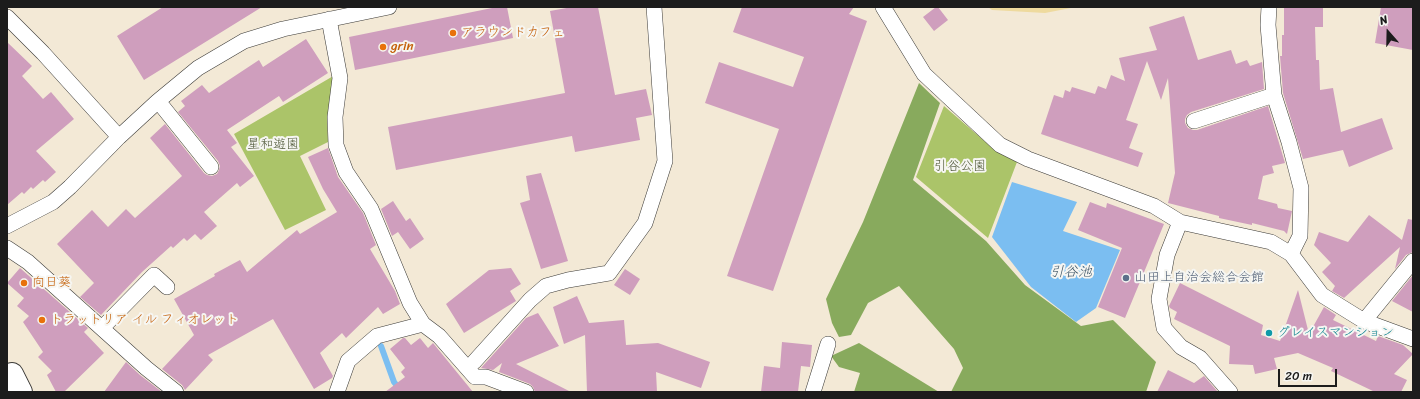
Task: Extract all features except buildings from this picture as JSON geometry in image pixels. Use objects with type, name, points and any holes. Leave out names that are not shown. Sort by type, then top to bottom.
[{"type":"main road","points":[[7,376],[12,374],[21,392]]},
{"type":"street","points":[[7,226],[53,202],[70,187],[119,137],[158,101],[198,68],[244,42],[283,29],[389,7]]},
{"type":"street","points":[[474,362],[530,300],[546,286],[568,280],[609,273],[645,223],[665,161],[654,7]]},
{"type":"street","points":[[883,7],[924,74],[1000,145],[1028,159],[1154,206],[1180,222],[1271,242],[1291,254],[1322,295],[1364,321],[1413,338]]},
{"type":"street","points":[[1269,7],[1268,25],[1274,95],[1289,142],[1301,188],[1300,236],[1291,254]]},
{"type":"street","points":[[7,17],[43,52],[119,137]]},
{"type":"street","points":[[329,19],[340,78],[335,117],[336,145],[346,172],[371,209],[410,303],[423,324],[439,336],[475,377],[486,377],[526,392]]},
{"type":"street","points":[[1194,121],[1274,95]]},
{"type":"street","points":[[158,101],[211,167]]},
{"type":"street","points":[[1180,222],[1167,255],[1159,299],[1164,328],[1181,347],[1200,358],[1230,392]]},
{"type":"street","points":[[7,248],[24,259],[146,368],[176,392]]},
{"type":"street","points":[[1364,321],[1413,261]]},
{"type":"street","points":[[102,328],[154,275],[167,288]]},
{"type":"street","points":[[337,392],[348,362],[377,336],[423,324]]},
{"type":"street","points":[[813,392],[828,344]]},
{"type":"green space","name":"星和遊園","points":[[335,75],[327,119],[328,142],[300,156],[326,210],[285,230],[234,134]]},
{"type":"green space","points":[[919,83],[940,103],[913,180],[986,241],[1025,285],[1081,326],[1113,320],[1156,362],[1146,392],[951,392],[963,368],[954,349],[899,286],[868,303],[851,335],[839,337],[832,323],[826,299],[863,222]]},
{"type":"green space","name":"引谷公園","points":[[944,106],[996,151],[1017,162],[988,238],[916,177]]},
{"type":"green space","points":[[859,343],[939,392],[854,392],[860,373],[839,367],[831,356]]},
{"type":"sand","points":[[988,7],[1076,7],[1045,13],[992,10]]},
{"type":"water","name":"引谷池","points":[[1012,182],[1077,202],[1063,231],[1120,250],[1096,308],[1076,322],[1031,287],[992,237]]},
{"type":"waterway","points":[[381,346],[394,382],[402,392]]},
{"type":"place","name":"アラウンドカフェ","points":[[453,33]]},
{"type":"place","name":"grin","points":[[383,47]]},
{"type":"place","name":"山田上自治会総合会館","points":[[1126,278]]},
{"type":"place","name":"向日葵","points":[[24,283]]},
{"type":"place","name":"トラットリア イル フィオレット","points":[[42,320]]},
{"type":"place","name":"グレイスマンション","points":[[1269,333]]}]
